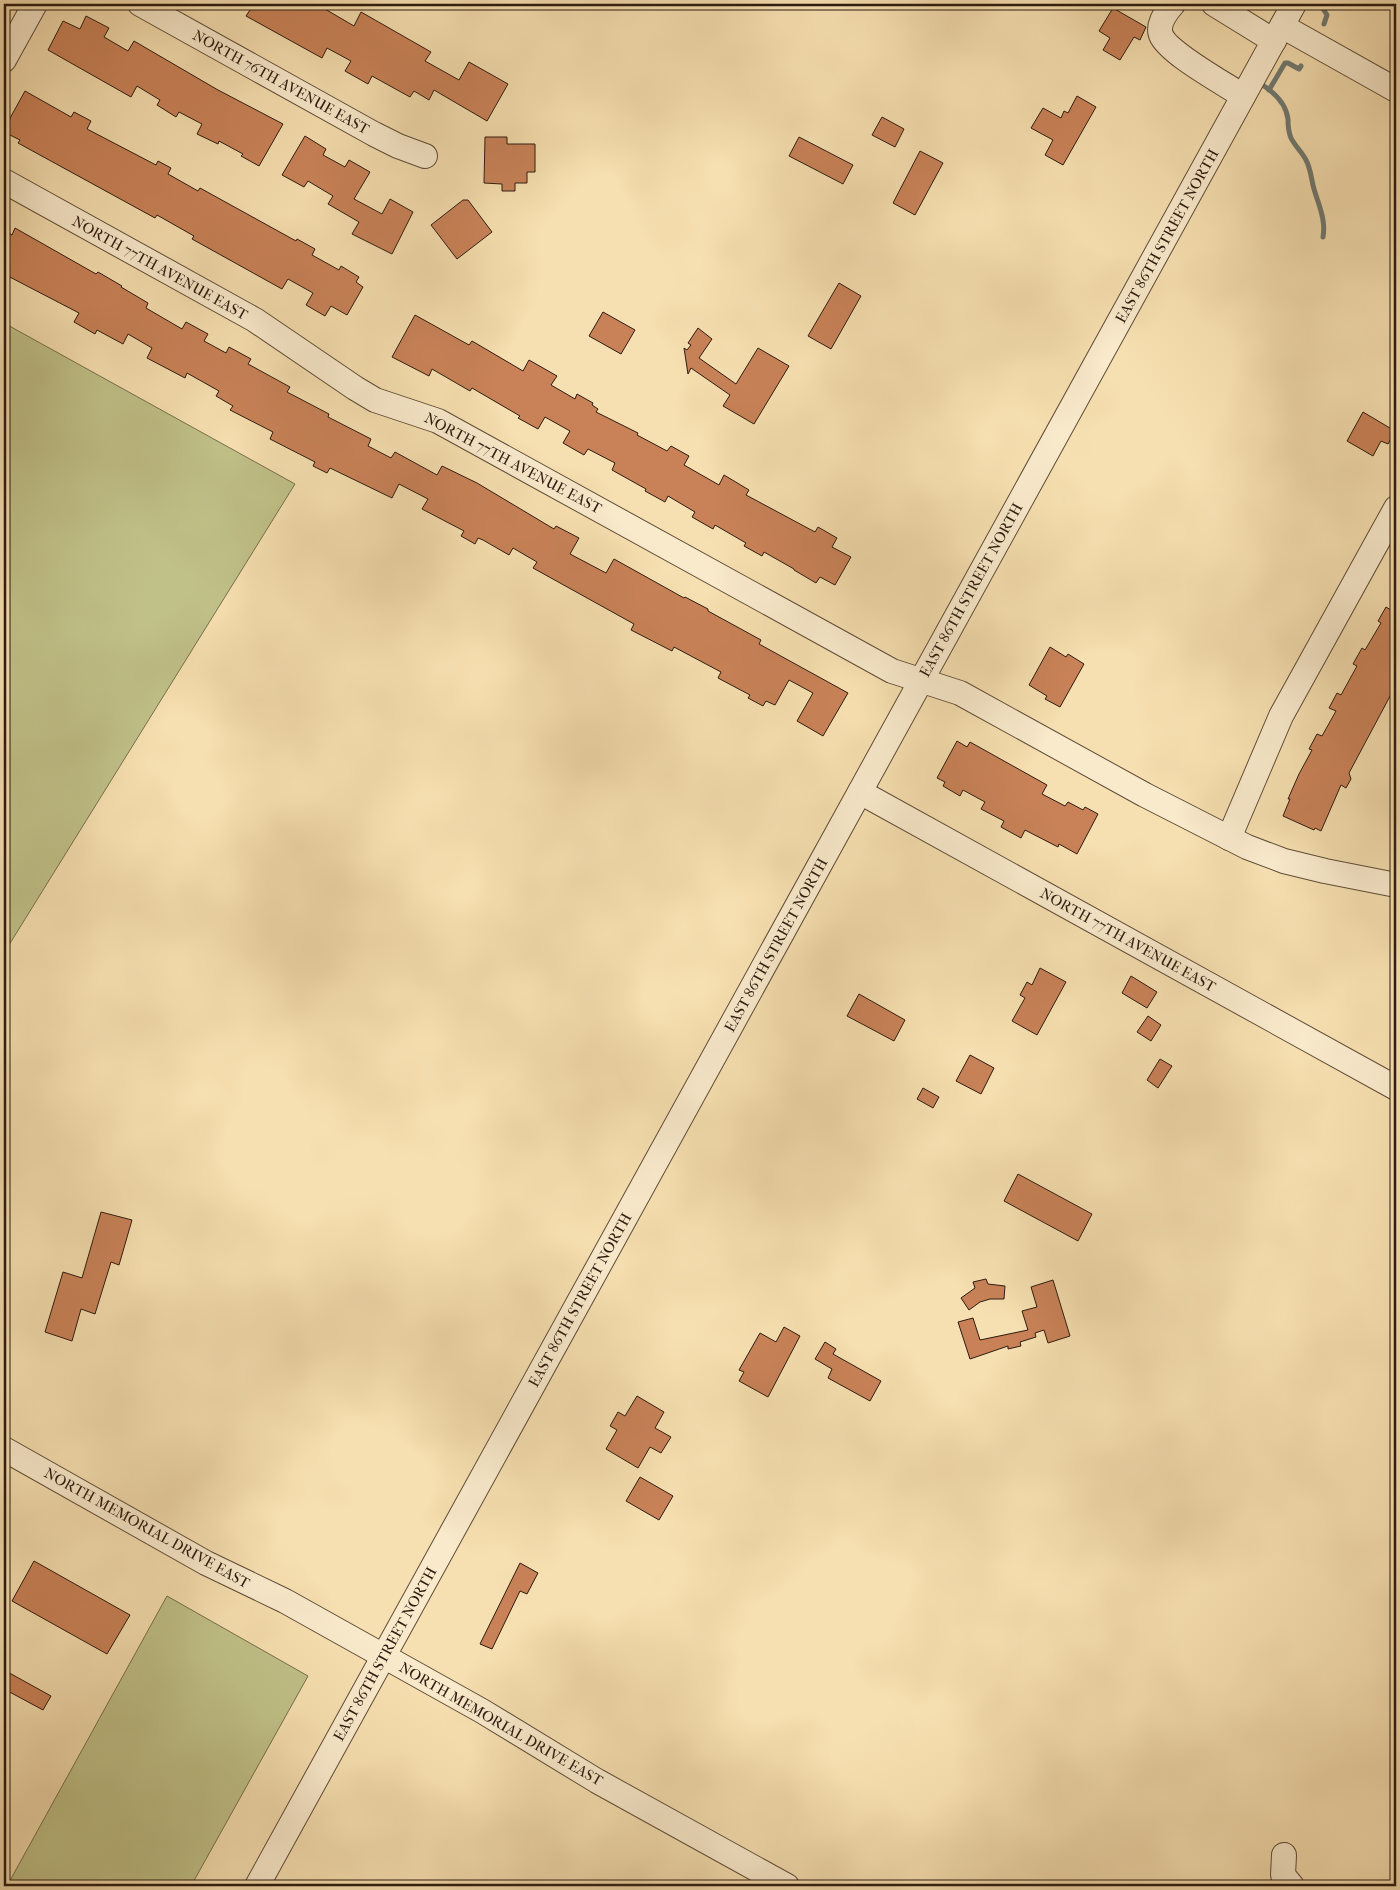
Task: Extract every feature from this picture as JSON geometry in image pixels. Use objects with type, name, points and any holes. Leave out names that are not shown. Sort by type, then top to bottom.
[{"type":"street","points":[[4,60],[35,4]]},
{"type":"street","name":"NORTH 76TH AVENUE EAST","points":[[140,4],[374,134],[398,146],[425,156]]},
{"type":"street","points":[[1173,4],[1166,12],[1160,26],[1161,36],[1172,50],[1243,96]]},
{"type":"street","points":[[1214,4],[1396,90]]},
{"type":"street","name":"EAST 86TH STREET NORTH","points":[[257,1886],[1294,4]]},
{"type":"street","name":"NORTH 77TH AVENUE EAST","points":[[4,181],[254,320],[376,400],[438,421],[892,671],[960,693],[1145,794],[1247,847],[1284,861],[1396,885]]},
{"type":"street","points":[[1229,838],[1281,716],[1396,508]]},
{"type":"street","name":"NORTH 77TH AVENUE EAST","points":[[860,792],[1396,1088]]},
{"type":"street","name":"NORTH MEMORIAL DRIVE EAST","points":[[4,1448],[206,1563],[285,1601],[482,1711],[597,1781],[787,1886]]},
{"type":"street","points":[[1284,1855],[1283,1875],[1292,1886]]},
{"type":"green space","points":[[4,323],[295,484],[4,953]]},
{"type":"green space","points":[[167,1596],[308,1676],[191,1886],[7,1886]]},
{"type":"building","points":[[254,4],[328,4],[325,9],[354,26],[361,12],[431,52],[425,61],[459,80],[469,62],[508,84],[487,121],[434,90],[429,100],[414,91],[410,97],[372,76],[368,84],[345,71],[351,61],[327,48],[322,58],[246,16]]},
{"type":"building","points":[[1113,8],[1146,27],[1140,40],[1134,37],[1120,60],[1103,50],[1110,38],[1099,31]]},
{"type":"building","points":[[86,16],[109,28],[104,37],[128,51],[134,41],[218,90],[283,124],[259,166],[241,156],[243,154],[219,141],[218,144],[197,134],[202,124],[179,112],[176,117],[157,105],[160,100],[137,86],[131,97],[48,50],[63,21],[80,29]]},
{"type":"building","points":[[25,91],[71,117],[74,112],[91,121],[87,129],[156,165],[158,161],[171,168],[168,174],[198,191],[200,188],[296,241],[297,239],[315,249],[312,255],[339,270],[341,266],[359,277],[356,282],[363,287],[347,315],[331,306],[325,316],[306,305],[313,293],[288,279],[282,289],[192,239],[194,236],[157,215],[155,218],[18,143],[20,140],[4,132],[4,129]]},
{"type":"building","points":[[1077,96],[1096,107],[1063,165],[1045,155],[1053,140],[1031,128],[1043,108],[1061,118],[1064,111],[1068,113]]},
{"type":"building","points":[[882,117],[904,129],[895,147],[872,135]]},
{"type":"building","points":[[305,136],[326,149],[323,155],[345,167],[349,160],[370,172],[354,199],[382,214],[390,199],[413,212],[392,254],[352,234],[359,222],[328,204],[333,196],[308,181],[304,187],[282,175]]},
{"type":"building","points":[[485,137],[507,137],[507,144],[535,144],[535,172],[527,172],[527,183],[515,183],[515,191],[502,191],[502,184],[484,183]]},
{"type":"building","points":[[799,137],[853,165],[843,184],[789,156]]},
{"type":"building","points":[[920,151],[943,163],[915,215],[893,203]]},
{"type":"building","points":[[463,200],[468,200],[492,232],[457,259],[431,225]]},
{"type":"building","points":[[15,228],[96,274],[98,272],[122,286],[148,303],[146,308],[182,329],[186,322],[208,334],[204,341],[226,353],[229,347],[251,359],[248,364],[290,387],[287,392],[329,414],[328,417],[371,439],[368,446],[391,458],[395,452],[437,475],[442,466],[477,483],[554,529],[556,526],[579,538],[570,554],[606,573],[614,559],[684,598],[708,609],[708,611],[761,640],[759,644],[848,693],[823,736],[797,721],[813,693],[789,680],[775,705],[766,701],[763,706],[748,698],[750,695],[718,678],[721,672],[674,647],[672,651],[631,630],[634,624],[533,568],[537,562],[513,548],[509,555],[478,538],[475,544],[461,536],[464,531],[422,509],[428,499],[399,484],[392,498],[330,468],[327,473],[313,466],[315,462],[270,439],[273,432],[230,410],[233,406],[216,396],[219,391],[187,373],[185,378],[147,358],[152,348],[128,334],[123,344],[97,330],[95,334],[74,322],[79,313],[4,274],[4,230],[12,235]]},
{"type":"building","points":[[839,283],[861,296],[831,349],[808,336]]},
{"type":"building","points":[[603,312],[635,330],[621,354],[589,336]]},
{"type":"building","points":[[415,315],[469,345],[472,341],[523,371],[529,360],[557,376],[551,385],[575,399],[577,394],[593,403],[592,405],[598,409],[596,412],[638,433],[637,435],[667,451],[671,446],[689,456],[684,465],[719,485],[724,475],[749,490],[746,495],[815,532],[818,527],[837,538],[832,547],[851,557],[835,585],[820,577],[816,583],[764,552],[762,556],[744,546],[746,543],[715,525],[713,529],[692,517],[695,512],[668,496],[665,502],[645,491],[646,489],[612,470],[615,463],[588,449],[584,455],[563,443],[570,431],[545,417],[538,429],[518,418],[520,416],[472,388],[470,391],[432,369],[429,376],[392,357]]},
{"type":"building","points":[[698,328],[712,339],[699,358],[736,384],[758,348],[789,366],[754,424],[723,406],[730,395],[691,368],[688,374],[684,348],[687,350],[691,345],[688,343]]},
{"type":"building","points":[[1363,412],[1395,431],[1388,444],[1381,441],[1373,456],[1347,441]]},
{"type":"building","points":[[1386,607],[1396,613],[1396,685],[1349,773],[1351,779],[1346,788],[1341,785],[1321,831],[1315,828],[1314,830],[1283,816],[1290,799],[1288,799],[1312,750],[1309,749],[1317,734],[1322,736],[1336,711],[1329,708],[1337,693],[1341,695],[1357,666],[1353,664],[1362,648],[1365,650],[1381,623],[1378,621]]},
{"type":"building","points":[[1050,647],[1066,657],[1068,654],[1084,664],[1060,707],[1045,699],[1047,696],[1029,685]]},
{"type":"building","points":[[957,741],[967,747],[970,742],[1047,785],[1042,794],[1065,806],[1068,802],[1083,810],[1085,807],[1098,814],[1077,854],[1059,844],[1058,847],[1025,830],[1021,838],[1001,827],[1004,821],[981,809],[985,802],[963,790],[960,796],[943,786],[945,782],[937,778]]},
{"type":"building","points":[[1040,968],[1066,982],[1037,1035],[1012,1021],[1025,998],[1020,995],[1027,982],[1032,985]]},
{"type":"building","points":[[1131,976],[1157,992],[1147,1008],[1122,993]]},
{"type":"building","points":[[859,994],[905,1020],[894,1041],[847,1016]]},
{"type":"building","points":[[1148,1016],[1161,1025],[1151,1041],[1137,1032]]},
{"type":"building","points":[[970,1055],[994,1068],[981,1094],[956,1081]]},
{"type":"building","points":[[1160,1059],[1172,1066],[1158,1088],[1147,1080]]},
{"type":"building","points":[[923,1088],[939,1097],[933,1108],[917,1099]]},
{"type":"building","points":[[1018,1174],[1092,1214],[1078,1241],[1004,1201]]},
{"type":"building","points":[[101,1212],[132,1220],[119,1265],[111,1262],[95,1314],[81,1309],[72,1341],[45,1332],[63,1272],[82,1278]]},
{"type":"building","points":[[986,1279],[988,1284],[1005,1286],[1004,1299],[990,1299],[980,1302],[969,1310],[961,1298],[975,1288],[973,1282]]},
{"type":"building","points":[[1053,1280],[1070,1336],[1048,1343],[1044,1330],[1035,1333],[1036,1337],[1020,1342],[1021,1346],[1008,1349],[1008,1346],[970,1359],[958,1322],[973,1318],[980,1340],[1028,1330],[1022,1311],[1037,1307],[1031,1287]]},
{"type":"building","points":[[784,1327],[800,1336],[768,1397],[739,1381],[744,1372],[739,1370],[760,1333],[776,1342]]},
{"type":"building","points":[[825,1342],[836,1349],[833,1354],[881,1381],[870,1401],[828,1378],[832,1369],[815,1359]]},
{"type":"building","points":[[637,1396],[664,1412],[655,1428],[671,1437],[661,1453],[650,1447],[638,1468],[606,1449],[617,1430],[610,1426],[618,1412],[625,1416]]},
{"type":"building","points":[[640,1477],[673,1496],[659,1520],[626,1501]]},
{"type":"building","points":[[34,1561],[130,1615],[107,1654],[12,1601]]},
{"type":"building","points":[[520,1563],[538,1573],[527,1594],[520,1591],[492,1649],[480,1644]]},
{"type":"building","points":[[4,1670],[51,1696],[43,1710],[4,1689]]},
{"type":"waterway","points":[[1320,4],[1327,15],[1324,24]]},
{"type":"waterway","points":[[1269,90],[1285,63],[1299,69],[1301,66]]},
{"type":"waterway","points":[[1264,86],[1273,92],[1283,104],[1287,114],[1291,138],[1308,163],[1323,219],[1323,237]]}]
